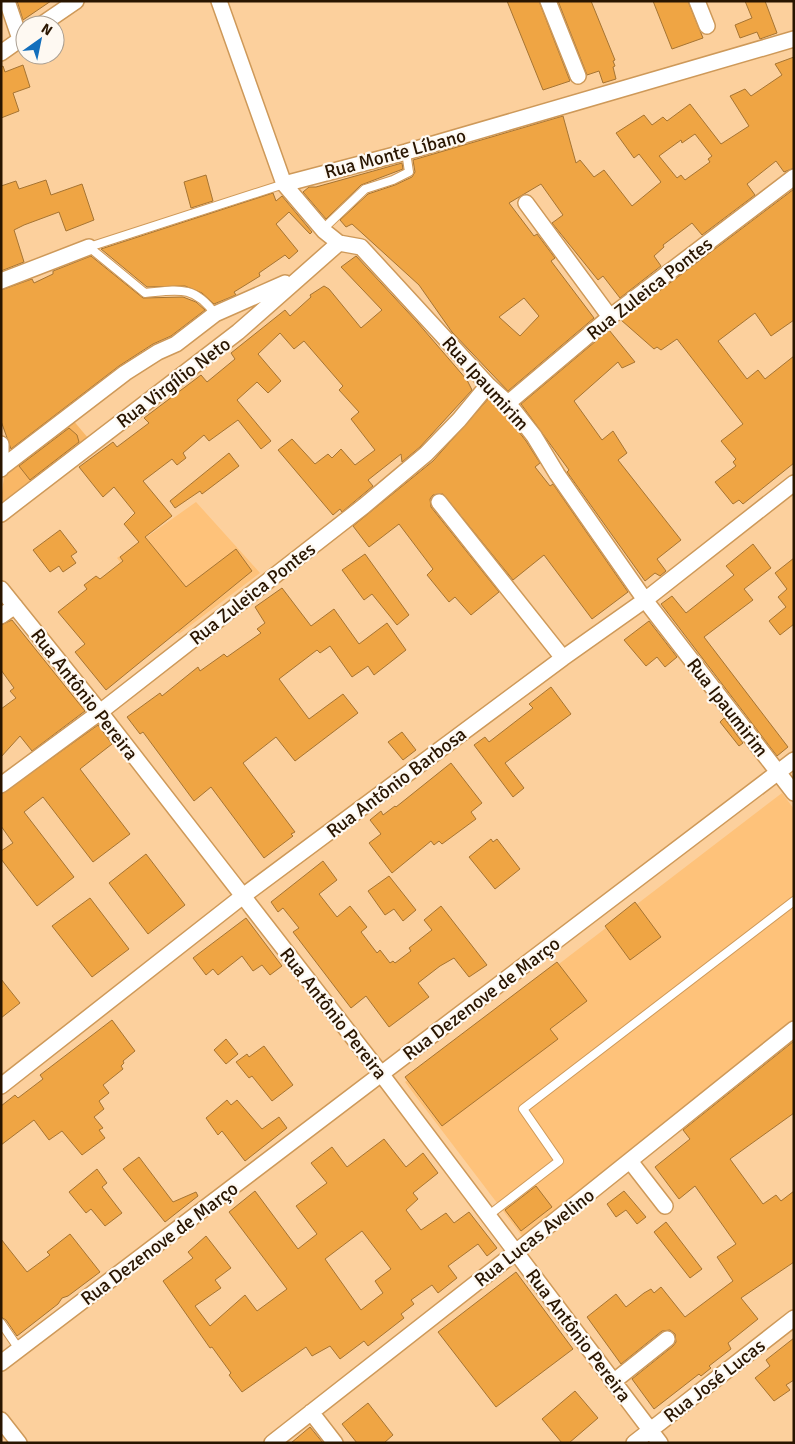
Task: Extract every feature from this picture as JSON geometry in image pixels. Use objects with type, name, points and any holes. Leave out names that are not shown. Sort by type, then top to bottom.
[{"type":"street","points":[[7,1],[15,20]]},
{"type":"street","points":[[56,15],[76,1]]},
{"type":"street","name":"Rua Ipaumirim","points":[[219,1],[284,184],[322,230],[339,243],[361,247],[488,385],[508,403],[534,436],[557,474],[645,600],[794,793]]},
{"type":"street","points":[[548,1],[578,76]]},
{"type":"street","points":[[697,1],[707,26]]},
{"type":"street","name":"Rua Monte Líbano","points":[[284,184],[406,152],[794,38]]},
{"type":"street","points":[[1,53],[15,43]]},
{"type":"street","name":"Rua Zuleica Pontes","points":[[508,403],[610,317],[794,177]]},
{"type":"street","points":[[526,203],[610,317]]},
{"type":"street","name":"Rua Virgílio Neto","points":[[1,514],[238,332],[339,243]]},
{"type":"street","name":"Rua Monte Líbano","points":[[1,281],[90,247]]},
{"type":"street","points":[[1,469],[125,373],[158,352],[176,344],[215,314],[296,279]]},
{"type":"street","name":"Rua Zuleica Pontes","points":[[1,785],[100,712],[308,550],[426,454],[460,420],[488,385]]},
{"type":"street","points":[[1,444],[1,469]]},
{"type":"street","name":"Rua Antônio Barbosa","points":[[1,1086],[243,896],[563,658],[645,600],[794,484]]},
{"type":"street","points":[[439,502],[563,658]]},
{"type":"street","name":"Rua Antônio Pereira","points":[[1,588],[100,712],[382,1075],[517,1251],[660,1443]]},
{"type":"street","points":[[1,616],[15,606]]},
{"type":"street","name":"Rua Dezenove de Março","points":[[1,1363],[794,760]]},
{"type":"street","name":"Rua Lucas Avelino","points":[[272,1443],[794,1030]]},
{"type":"street","points":[[630,1161],[665,1206]]},
{"type":"street","name":"Rua José Lucas","points":[[634,1443],[794,1318]]},
{"type":"street","points":[[613,1382],[667,1339]]},
{"type":"street","points":[[311,1412],[335,1443]]},
{"type":"street","points":[[1,1420],[19,1443]]},
{"type":"lane","points":[[322,230],[365,189],[393,180],[409,172],[406,152]]},
{"type":"lane","name":"Rua Monte Líbano","points":[[90,247],[284,184]]},
{"type":"lane","points":[[90,247],[145,293],[163,289],[187,290],[210,307],[215,314]]},
{"type":"lane","points":[[489,1215],[559,1161],[523,1109],[794,901]]},
{"type":"lane","points":[[1,1323],[19,1349]]},
{"type":"shaded area","points":[[72,419],[88,438],[6,502],[1,500],[5,469]]},
{"type":"shaded area","points":[[196,502],[260,573],[179,634],[117,558]]},
{"type":"shaded area","points":[[782,793],[794,809],[794,1022],[523,1237],[405,1082]]},
{"type":"building","points":[[17,1],[51,1],[30,15],[21,15]]},
{"type":"building","points":[[507,1],[539,1],[570,81],[543,90]]},
{"type":"building","points":[[558,1],[591,1],[615,60],[613,61],[615,66],[613,67],[616,79],[603,83],[599,71],[587,75]]},
{"type":"building","points":[[653,1],[688,1],[703,38],[672,49]]},
{"type":"building","points":[[745,1],[765,1],[777,33],[760,39],[757,32],[740,38],[735,25],[752,18]]},
{"type":"building","points":[[794,57],[794,168],[784,172],[776,161],[747,184],[755,195],[702,235],[692,223],[663,245],[664,247],[654,256],[661,266],[620,298],[603,276],[598,280],[552,223],[563,215],[541,184],[509,203],[534,236],[537,234],[555,258],[551,261],[594,318],[508,391],[452,332],[419,285],[352,224],[346,227],[340,220],[368,194],[412,177],[415,172],[413,160],[563,116],[576,163],[580,160],[594,177],[604,170],[632,206],[661,182],[639,154],[634,158],[616,133],[644,115],[652,125],[663,117],[667,121],[690,104],[721,144],[749,126],[730,96],[745,89],[751,96],[782,75],[775,64]],"holes":[[[695,134],[712,156],[708,159],[710,162],[685,180],[681,175],[677,178],[659,156],[681,140],[682,143]],[[524,298],[539,316],[520,336],[499,317]]]},
{"type":"building","points":[[23,65],[30,87],[13,93],[19,111],[1,118],[1,67],[3,66],[5,72]]},
{"type":"building","points":[[402,163],[403,169],[361,185],[326,219],[303,192],[309,187],[316,187]]},
{"type":"building","points":[[206,175],[213,201],[191,208],[184,182]]},
{"type":"building","points":[[46,180],[51,195],[82,184],[94,220],[66,231],[59,212],[14,230],[24,262],[1,271],[1,186],[16,181],[19,189]]},
{"type":"building","points":[[794,189],[794,320],[771,336],[755,313],[718,341],[747,379],[758,370],[765,379],[794,356],[794,463],[743,504],[739,500],[733,504],[715,482],[736,466],[733,462],[736,459],[721,441],[743,424],[677,339],[661,350],[657,347],[654,349],[621,320]]},
{"type":"building","points":[[273,193],[276,201],[282,196],[312,232],[310,234],[289,212],[276,224],[298,251],[289,259],[285,255],[259,273],[260,276],[234,292],[236,295],[214,304],[202,293],[185,286],[147,287],[101,249]]},
{"type":"building","points":[[91,256],[143,298],[183,297],[196,302],[205,310],[171,336],[153,344],[119,366],[11,449],[1,421],[1,290],[32,279],[34,283],[53,274],[53,271]]},
{"type":"building","points":[[356,256],[418,323],[467,380],[472,390],[420,447],[402,462],[401,454],[368,480],[373,486],[342,512],[340,509],[333,515],[278,450],[292,439],[315,464],[328,454],[332,458],[341,449],[355,465],[375,450],[351,419],[359,412],[339,390],[343,386],[304,341],[294,349],[280,333],[258,354],[281,381],[268,393],[257,382],[237,400],[271,441],[261,449],[238,420],[209,441],[204,435],[183,453],[186,458],[177,465],[172,459],[143,481],[172,516],[145,537],[186,587],[236,549],[252,571],[106,690],[75,652],[85,644],[58,612],[87,589],[84,585],[96,576],[100,579],[123,561],[120,557],[139,542],[124,524],[135,513],[114,487],[103,497],[79,467],[113,442],[117,447],[149,423],[144,418],[201,375],[207,382],[235,359],[231,353],[285,310],[290,316],[311,297],[310,295],[324,286],[329,289],[361,328],[382,310],[341,267]]},
{"type":"building","points":[[609,330],[635,362],[622,368],[618,362],[574,401],[602,440],[613,431],[627,453],[618,460],[681,540],[657,559],[666,571],[660,576],[655,573],[645,581],[521,404]]},
{"type":"building","points":[[489,398],[501,409],[526,441],[540,463],[535,467],[550,486],[553,484],[628,592],[592,619],[544,555],[513,580],[443,494],[433,495],[430,499],[431,507],[499,592],[471,615],[455,597],[449,602],[427,575],[433,569],[399,524],[369,547],[353,526],[433,461]]},
{"type":"building","points":[[69,428],[77,435],[79,442],[30,480],[19,466]]},
{"type":"building","points":[[229,453],[239,466],[202,494],[200,491],[175,508],[170,501]]},
{"type":"building","points":[[60,530],[77,552],[71,556],[76,563],[63,572],[59,566],[50,572],[33,550]]},
{"type":"building","points":[[753,544],[771,568],[744,589],[753,600],[704,637],[788,747],[777,756],[661,604],[672,596],[686,613],[734,575],[726,566]]},
{"type":"building","points":[[365,554],[409,615],[397,625],[372,594],[364,600],[342,570]]},
{"type":"building","points":[[794,558],[794,624],[780,635],[769,621],[786,607],[778,597],[787,589],[775,573]]},
{"type":"building","points":[[282,588],[311,626],[334,609],[359,644],[387,623],[406,650],[374,675],[368,666],[352,677],[330,646],[320,653],[317,650],[279,679],[309,719],[343,694],[358,713],[295,761],[276,737],[243,763],[295,832],[291,834],[293,836],[264,858],[211,787],[194,801],[143,732],[140,734],[127,717],[160,693],[162,696],[198,667],[200,671],[224,654],[227,657],[261,633],[257,629],[265,623],[255,607]]},
{"type":"building","points":[[12,620],[85,711],[32,751],[20,736],[1,757],[1,709],[16,698],[10,691],[14,688],[1,670],[1,625]]},
{"type":"building","points":[[649,621],[677,657],[665,667],[657,657],[646,666],[624,640]]},
{"type":"building","points":[[551,687],[571,714],[505,763],[524,788],[513,797],[474,745],[485,737],[489,742],[533,708],[529,704]]},
{"type":"building","points":[[724,718],[743,743],[739,746],[720,722]]},
{"type":"building","points":[[98,725],[112,744],[80,769],[130,834],[93,862],[43,797],[24,812],[74,877],[37,906],[1,859],[1,851],[13,843],[1,826],[1,794]]},
{"type":"building","points":[[402,732],[416,750],[403,760],[388,742]]},
{"type":"building","points":[[451,763],[482,803],[471,812],[476,819],[442,844],[439,841],[434,845],[431,841],[392,873],[369,843],[381,834],[370,820],[381,811],[383,815],[396,807]]},
{"type":"building","points":[[491,839],[493,842],[497,839],[520,869],[495,889],[469,857]]},
{"type":"building","points":[[146,854],[185,905],[148,934],[109,883]]},
{"type":"building","points":[[323,861],[337,880],[319,894],[337,917],[350,906],[367,927],[361,932],[377,953],[380,950],[390,963],[393,961],[395,963],[411,951],[409,948],[432,930],[424,920],[441,906],[487,965],[469,977],[454,958],[440,966],[418,983],[429,997],[389,1027],[366,996],[351,1008],[293,932],[299,928],[283,908],[278,912],[271,902]]},
{"type":"building","points":[[389,876],[416,910],[403,921],[394,909],[385,915],[368,891]]},
{"type":"building","points":[[90,898],[129,949],[92,977],[52,926]]},
{"type":"building","points":[[635,902],[661,937],[630,960],[605,926]]},
{"type":"building","points":[[246,918],[282,966],[270,975],[262,965],[253,971],[242,956],[218,975],[213,969],[206,975],[193,958]]},
{"type":"building","points":[[557,962],[587,1001],[550,1029],[558,1039],[442,1126],[405,1077]]},
{"type":"building","points":[[1,979],[20,1003],[1,1018]]},
{"type":"building","points":[[112,1020],[135,1051],[123,1061],[124,1063],[121,1066],[123,1069],[103,1085],[109,1093],[99,1101],[104,1109],[94,1117],[103,1128],[99,1130],[105,1138],[82,1155],[62,1131],[49,1140],[34,1120],[1,1145],[1,1106],[15,1095],[18,1098],[43,1079],[40,1075]]},
{"type":"building","points":[[226,1039],[238,1054],[226,1064],[214,1050]]},
{"type":"building","points":[[794,1041],[794,1113],[730,1159],[763,1204],[776,1195],[781,1201],[794,1191],[794,1262],[741,1298],[758,1319],[728,1343],[731,1349],[709,1366],[711,1368],[701,1376],[699,1374],[654,1409],[632,1379],[673,1346],[676,1342],[675,1334],[670,1330],[662,1331],[621,1364],[587,1317],[616,1294],[626,1307],[651,1289],[654,1293],[661,1287],[685,1317],[733,1281],[717,1257],[736,1244],[695,1186],[679,1199],[655,1167],[690,1139],[683,1130]]},
{"type":"building","points":[[264,1046],[293,1085],[272,1101],[252,1076],[249,1078],[236,1062],[247,1054],[249,1057]]},
{"type":"building","points":[[227,1100],[231,1105],[237,1100],[262,1129],[279,1117],[287,1128],[245,1161],[222,1131],[218,1135],[206,1118]]},
{"type":"building","points":[[384,1139],[406,1167],[423,1153],[438,1173],[413,1193],[418,1199],[406,1210],[421,1230],[446,1213],[454,1223],[469,1212],[497,1248],[487,1256],[478,1244],[448,1266],[457,1278],[438,1293],[432,1285],[411,1300],[414,1304],[401,1314],[404,1318],[368,1346],[364,1341],[340,1359],[330,1346],[312,1356],[306,1347],[242,1392],[229,1375],[231,1373],[212,1347],[210,1348],[163,1281],[193,1258],[188,1252],[206,1236],[231,1268],[215,1280],[221,1288],[195,1306],[210,1326],[245,1295],[257,1311],[287,1289],[229,1212],[255,1191],[298,1249],[317,1234],[296,1206],[327,1183],[311,1163],[332,1147],[347,1167]],"holes":[[[362,1231],[391,1269],[375,1281],[383,1293],[361,1310],[325,1259]]]},
{"type":"building","points":[[139,1157],[173,1202],[196,1192],[198,1196],[165,1222],[123,1169]]},
{"type":"building","points":[[97,1169],[107,1183],[102,1187],[122,1213],[105,1226],[91,1209],[86,1213],[69,1192]]},
{"type":"building","points":[[536,1186],[552,1207],[521,1231],[505,1210]]},
{"type":"building","points":[[624,1191],[646,1217],[637,1224],[626,1210],[616,1217],[607,1204]]},
{"type":"building","points":[[666,1222],[702,1269],[690,1278],[654,1232]]},
{"type":"building","points":[[70,1234],[100,1272],[68,1296],[62,1298],[58,1304],[17,1336],[6,1320],[1,1317],[1,1239],[27,1272],[50,1255],[47,1252]]},
{"type":"building","points":[[516,1272],[573,1349],[496,1407],[438,1332]]},
{"type":"building","points":[[794,1338],[794,1380],[786,1385],[790,1390],[774,1401],[755,1378],[770,1366],[766,1360]]},
{"type":"building","points":[[575,1391],[598,1418],[569,1443],[562,1443],[542,1419]]},
{"type":"building","points":[[368,1403],[393,1435],[384,1443],[357,1443],[342,1424]]},
{"type":"building","points":[[310,1427],[323,1443],[291,1443]]}]
